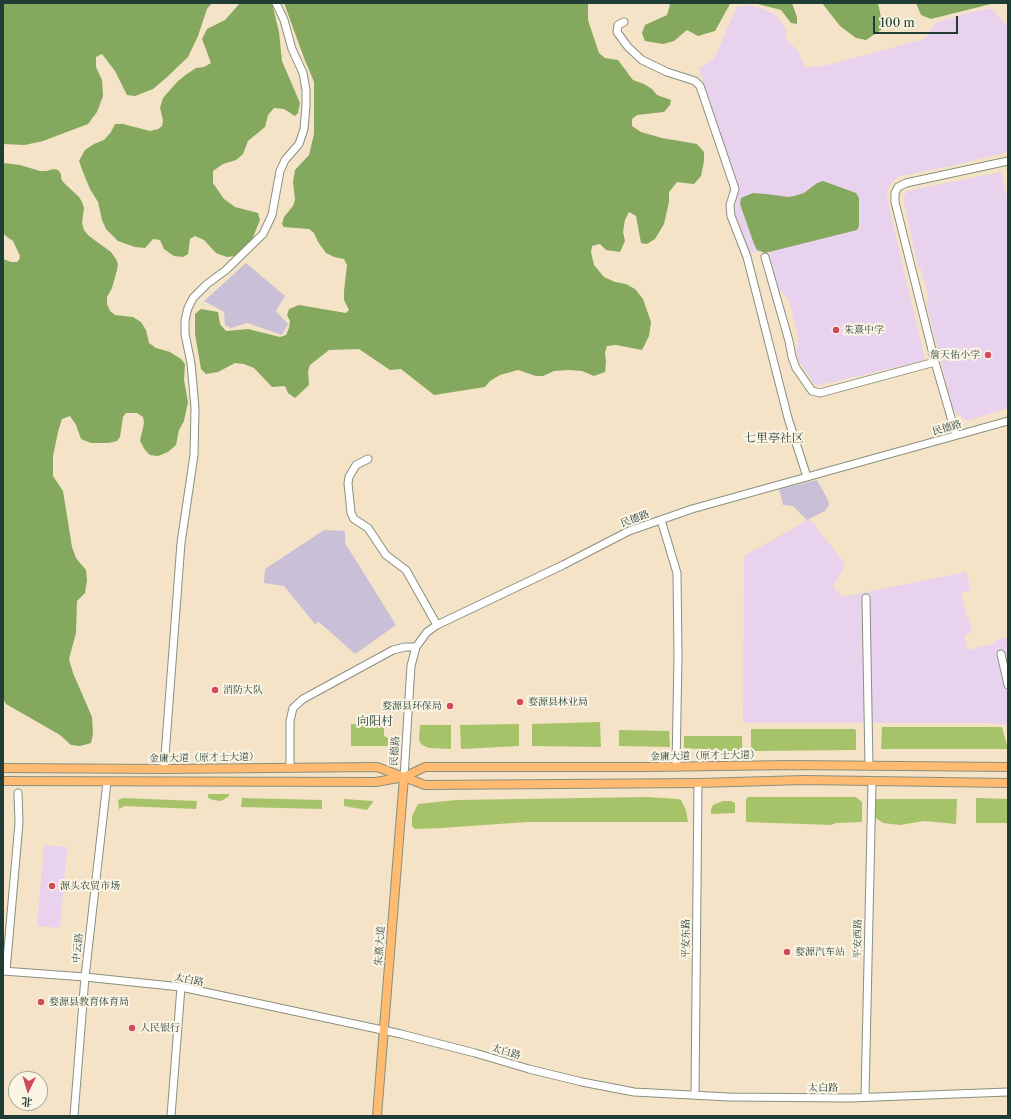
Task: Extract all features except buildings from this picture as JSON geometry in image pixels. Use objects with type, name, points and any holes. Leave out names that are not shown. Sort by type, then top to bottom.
[{"type":"main road","name":"金庸大道（原才士大道）","points":[[3,768],[164,769],[377,767],[425,785],[698,783],[804,780],[1008,783]]},
{"type":"main road","name":"金庸大道（原才士大道）","points":[[3,781],[376,782],[404,777],[425,767],[1008,767]]},
{"type":"main road","name":"朱熹大道","points":[[377,1116],[404,777]]},
{"type":"street","points":[[164,769],[181,543],[194,455],[195,408],[191,363],[185,334],[185,320],[188,308],[193,298],[207,284],[226,270],[263,234],[272,215],[280,171],[285,160],[299,144],[304,129],[306,90],[303,73],[292,49],[284,20],[276,3]]},
{"type":"street","points":[[624,22],[618,25],[617,32],[628,47],[642,60],[667,72],[695,81],[700,86],[734,189],[730,205],[731,216],[747,257],[788,418],[807,477]]},
{"type":"street","points":[[956,435],[935,362],[895,202],[895,193],[898,187],[906,183],[1008,161]]},
{"type":"street","points":[[765,257],[789,341],[792,357],[796,368],[812,391],[820,393],[935,362]]},
{"type":"street","name":"民德路","points":[[404,777],[411,666],[416,647],[426,632],[437,625],[563,565],[630,531],[692,510],[1008,421]]},
{"type":"street","points":[[368,459],[356,465],[349,477],[348,483],[351,513],[354,520],[368,528],[386,555],[406,570],[437,625]]},
{"type":"street","points":[[661,520],[677,573],[678,656],[676,767]]},
{"type":"street","points":[[866,598],[868,766]]},
{"type":"street","points":[[290,767],[290,720],[292,708],[302,699],[393,650],[405,647],[416,647]]},
{"type":"street","points":[[1001,654],[1008,685]]},
{"type":"street","name":"中云路","points":[[74,1116],[85,977],[107,782]]},
{"type":"street","name":"平安西路","points":[[865,1097],[872,782]]},
{"type":"street","name":"平安东路","points":[[695,1095],[698,783]]},
{"type":"street","points":[[5,971],[19,823],[18,793]]},
{"type":"street","name":"太白路","points":[[5,971],[85,977],[181,987],[419,1038],[475,1053],[528,1070],[634,1092],[729,1097],[865,1097],[1008,1092]]},
{"type":"street","points":[[170,1116],[181,987]]},
{"type":"shaded area","points":[[748,5],[762,8],[777,16],[786,29],[786,39],[798,51],[806,68],[828,65],[924,39],[936,23],[979,10],[992,9],[1006,24],[1008,24],[1008,152],[901,176],[896,178],[889,186],[887,195],[892,220],[925,360],[816,386],[798,360],[796,352],[799,338],[788,298],[778,289],[768,248],[754,253],[749,251],[736,218],[735,206],[738,191],[699,68],[714,59],[737,7]]},
{"type":"shaded area","points":[[1001,172],[1008,200],[1008,408],[966,421],[953,410],[926,302],[929,298],[921,269],[918,267],[904,196],[907,191]]},
{"type":"shaded area","points":[[246,263],[285,296],[276,311],[288,324],[282,335],[247,323],[231,328],[225,325],[224,312],[204,301]]},
{"type":"shaded area","points":[[817,480],[828,500],[829,505],[825,511],[807,520],[793,506],[783,505],[779,489]]},
{"type":"shaded area","points":[[810,519],[845,564],[833,587],[842,597],[966,572],[971,589],[961,594],[972,632],[964,635],[968,650],[992,644],[1002,638],[1008,638],[1008,725],[986,723],[743,723],[744,556]]},
{"type":"shaded area","points":[[324,530],[345,531],[345,543],[396,625],[355,654],[319,622],[315,624],[284,586],[264,583],[265,569]]},
{"type":"shaded area","name":"源头农贸市场","points":[[44,845],[67,847],[60,928],[37,926]]},
{"type":"green space","points":[[3,3],[212,3],[207,9],[198,36],[188,57],[153,89],[135,96],[127,95],[115,71],[102,54],[96,57],[96,67],[102,80],[103,96],[97,112],[88,124],[43,141],[25,145],[3,144]]},
{"type":"green space","points":[[240,3],[272,3],[279,32],[282,61],[300,103],[298,113],[295,116],[284,109],[274,108],[268,115],[265,127],[248,141],[243,154],[236,160],[223,164],[213,171],[213,183],[224,199],[235,207],[258,213],[260,220],[251,242],[235,256],[227,257],[216,253],[204,240],[195,236],[190,239],[188,254],[183,257],[174,256],[164,249],[160,240],[153,239],[145,248],[135,247],[118,241],[106,229],[102,220],[98,202],[90,189],[79,161],[85,150],[104,140],[111,132],[115,124],[123,124],[150,131],[158,129],[162,126],[163,120],[160,108],[163,98],[178,81],[187,74],[196,68],[204,67],[211,63],[202,39],[207,29],[225,20]]},
{"type":"green space","points":[[284,3],[588,3],[588,20],[599,53],[605,58],[618,60],[633,80],[652,89],[657,95],[671,100],[670,105],[664,112],[637,115],[632,119],[632,126],[641,132],[662,138],[697,144],[704,152],[701,176],[694,184],[677,182],[669,192],[669,202],[664,224],[655,239],[647,244],[641,243],[636,216],[629,212],[625,220],[623,232],[625,241],[620,252],[606,250],[600,244],[592,246],[591,252],[594,265],[604,277],[615,282],[626,284],[635,289],[643,299],[651,322],[649,336],[642,350],[616,345],[607,346],[605,353],[605,372],[594,376],[582,371],[569,370],[554,371],[543,376],[536,376],[518,370],[500,375],[490,381],[485,387],[434,395],[401,369],[390,370],[359,349],[329,350],[310,365],[308,371],[309,385],[295,398],[288,393],[285,386],[272,387],[254,368],[244,364],[235,363],[218,372],[206,374],[201,369],[195,334],[195,314],[201,309],[218,312],[220,324],[226,331],[248,329],[280,337],[286,335],[289,328],[290,321],[287,315],[289,309],[299,305],[346,313],[349,310],[344,300],[347,265],[344,259],[334,257],[326,253],[318,242],[314,233],[309,229],[284,227],[282,224],[284,217],[293,206],[295,200],[293,182],[295,170],[309,155],[314,134],[314,82]]},
{"type":"green space","points":[[669,3],[736,3],[730,4],[715,31],[698,36],[687,30],[674,41],[663,44],[645,41],[642,33],[645,25],[667,15],[670,5]]},
{"type":"green space","points":[[754,3],[792,3],[797,17],[797,24],[791,23],[781,10]]},
{"type":"green space","points":[[822,3],[878,3],[882,22],[881,30],[866,40],[856,38],[840,26]]},
{"type":"green space","points":[[916,3],[995,3],[931,19],[921,15]]},
{"type":"green space","points":[[3,163],[20,165],[40,171],[54,169],[58,170],[61,174],[63,182],[79,197],[82,202],[84,208],[82,223],[84,230],[89,236],[111,252],[118,264],[112,288],[107,297],[107,304],[110,311],[115,315],[133,317],[141,322],[146,330],[149,343],[156,348],[170,352],[181,359],[185,364],[184,380],[188,402],[184,421],[179,430],[176,445],[168,452],[158,456],[150,455],[145,450],[140,441],[144,423],[143,417],[137,413],[126,413],[123,417],[120,437],[117,441],[109,443],[91,443],[81,439],[76,425],[70,416],[62,419],[58,432],[53,456],[53,476],[63,491],[72,547],[76,558],[86,570],[87,580],[85,593],[77,601],[76,633],[69,659],[73,673],[92,717],[93,734],[91,743],[80,746],[71,745],[60,735],[6,704],[3,699],[3,259],[11,262],[17,262],[20,256],[13,241],[3,233]]},
{"type":"green space","points":[[823,181],[856,193],[859,198],[859,226],[857,230],[765,253],[757,250],[740,204],[741,198],[753,193],[789,197],[794,196],[804,193],[817,183]]},
{"type":"green space","points":[[600,722],[601,747],[532,746],[532,724]]},
{"type":"green space","points":[[351,724],[384,724],[384,736],[388,738],[388,746],[351,746]]},
{"type":"green space","points":[[519,724],[519,746],[461,749],[460,725]]},
{"type":"green space","points":[[420,725],[451,725],[451,749],[429,748],[422,745],[419,740]]},
{"type":"green space","points":[[882,727],[1002,727],[1008,749],[881,749]]},
{"type":"green space","points":[[751,729],[854,729],[856,730],[856,750],[752,751]]},
{"type":"green space","points":[[619,730],[669,731],[670,747],[619,746]]},
{"type":"green space","points":[[684,736],[742,736],[742,752],[684,748]]},
{"type":"green space","points":[[208,794],[229,794],[229,796],[221,801],[208,798]]},
{"type":"green space","points":[[647,797],[681,800],[686,810],[688,822],[527,822],[415,829],[412,826],[412,816],[418,804],[456,800]]},
{"type":"green space","points":[[748,797],[856,797],[862,802],[862,822],[836,823],[831,825],[746,822],[746,800]]},
{"type":"green space","points":[[123,798],[197,801],[196,809],[125,806],[119,809],[118,800]]},
{"type":"green space","points":[[242,798],[322,800],[322,809],[241,807]]},
{"type":"green space","points":[[976,798],[1008,799],[1008,823],[976,823]]},
{"type":"green space","points":[[344,799],[373,802],[367,810],[344,806]]},
{"type":"green space","points":[[874,799],[957,799],[956,824],[924,821],[900,825],[883,823],[873,816]]},
{"type":"green space","points":[[723,801],[731,801],[735,803],[735,813],[711,814],[713,805]]},
{"type":"place","name":"朱熹中学","points":[[836,330]]},
{"type":"place","name":"詹天佑小学","points":[[988,355]]},
{"type":"place","name":"消防大队","points":[[215,690]]},
{"type":"place","name":"婺源县林业局","points":[[520,702]]},
{"type":"place","name":"婺源县环保局","points":[[450,706]]},
{"type":"place","name":"源头农贸市场","points":[[52,886]]},
{"type":"place","name":"婺源汽车站","points":[[787,952]]},
{"type":"place","name":"婺源县教育体育局","points":[[41,1002]]},
{"type":"place","name":"人民银行","points":[[132,1028]]},
{"type":"district","name":"七里亭社区","points":[[774,439]]},
{"type":"district","name":"向阳村","points":[[375,722]]}]
